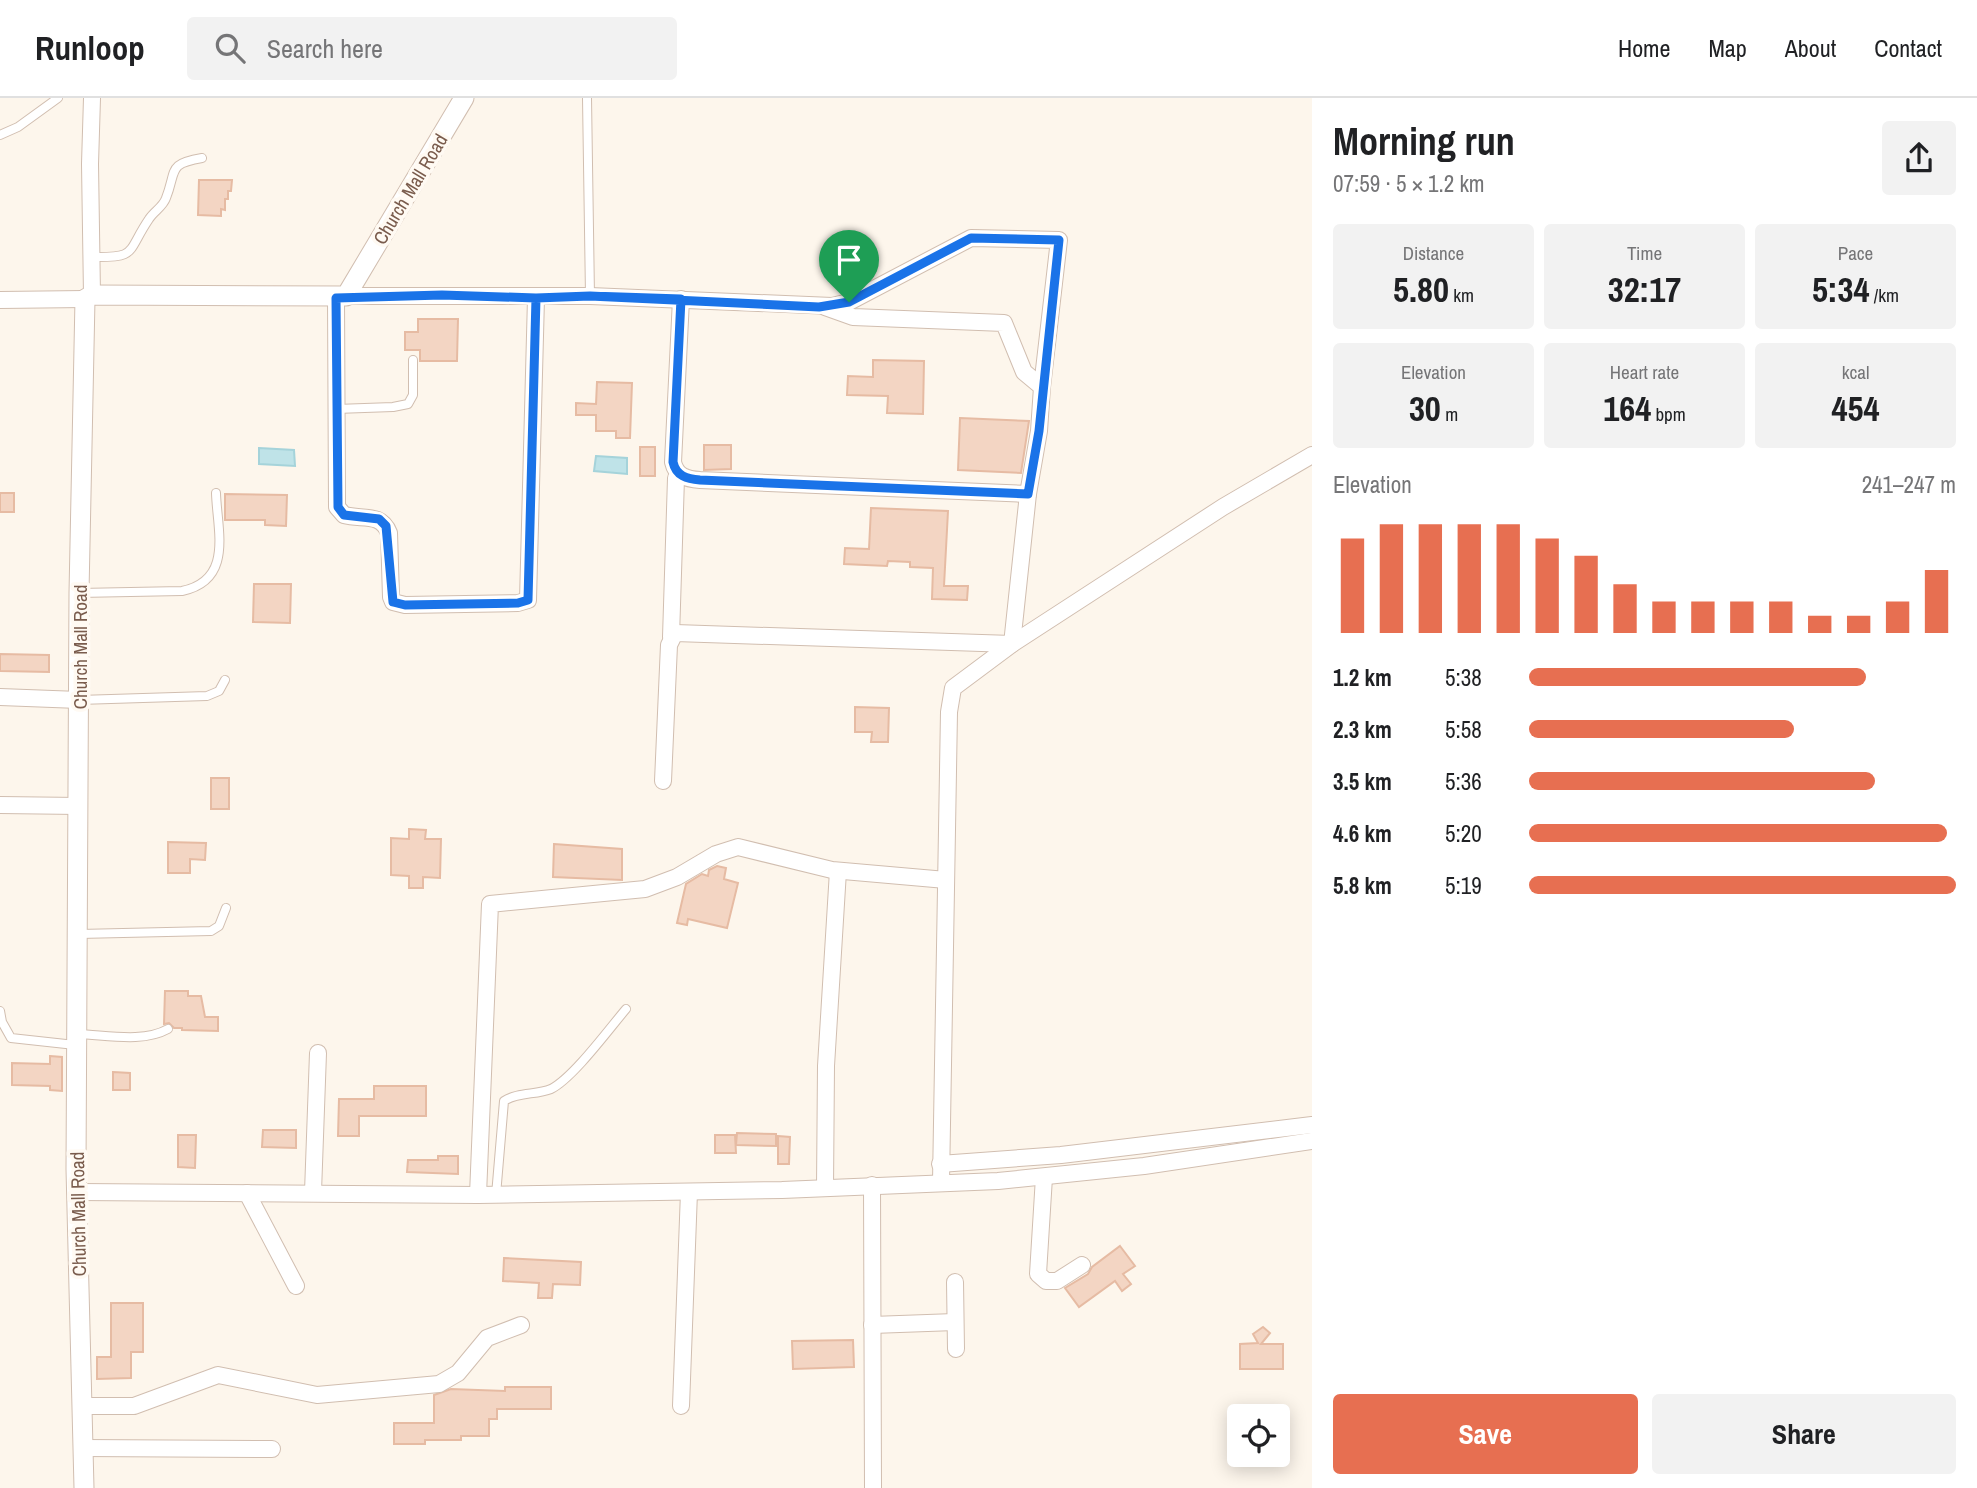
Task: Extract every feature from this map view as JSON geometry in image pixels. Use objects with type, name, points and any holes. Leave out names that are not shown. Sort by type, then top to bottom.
[{"type":"street","points":[[89,297],[92,98]]},
{"type":"street","name":"Church Mall Road","points":[[341,297],[464,98]]},
{"type":"street","points":[[0,300],[89,297],[590,296],[825,307],[849,302],[971,238],[1059,240],[1039,431],[1028,494],[1013,645]]},
{"type":"street","name":"Church Mall Road","points":[[84,1488],[78,1192],[79,593],[89,297]]},
{"type":"street","points":[[341,297],[336,408],[338,507],[344,515],[379,519],[386,526],[393,602],[405,605],[525,602],[530,591],[536,298]]},
{"type":"street","points":[[681,299],[673,462],[681,476],[700,480],[1028,494]]},
{"type":"street","points":[[825,307],[853,317],[1004,323],[1024,372],[1042,387]]},
{"type":"street","points":[[942,1182],[940,1164],[951,692],[957,684],[1013,645],[1223,507],[1312,455]]},
{"type":"street","points":[[663,780],[676,478]]},
{"type":"street","points":[[671,637],[682,632],[1013,645]]},
{"type":"street","points":[[0,697],[79,700]]},
{"type":"street","points":[[0,805],[79,806]]},
{"type":"street","points":[[478,1195],[490,904],[645,890],[677,877],[716,854],[738,847],[838,871],[946,880]]},
{"type":"street","points":[[825,1187],[826,1066],[838,871]]},
{"type":"street","points":[[313,1192],[318,1053]]},
{"type":"street","points":[[940,1164],[1061,1156],[1312,1125]]},
{"type":"street","points":[[78,1192],[496,1195],[825,1187],[1044,1177],[1157,1164],[1312,1140]]},
{"type":"street","points":[[1044,1177],[1038,1274],[1045,1282],[1057,1281],[1082,1265]]},
{"type":"street","points":[[872,1185],[873,1488]]},
{"type":"street","points":[[681,1406],[689,1192]]},
{"type":"street","points":[[247,1193],[296,1286]]},
{"type":"street","points":[[955,1282],[956,1349]]},
{"type":"street","points":[[872,1325],[956,1322]]},
{"type":"street","points":[[81,1406],[134,1406],[218,1375],[317,1395],[439,1384],[458,1373],[487,1338],[521,1325]]},
{"type":"street","points":[[82,1448],[272,1449]]},
{"type":"lane","points":[[0,135],[18,127],[58,98]]},
{"type":"lane","points":[[587,98],[590,296]]},
{"type":"lane","points":[[91,257],[116,257],[130,252],[149,219],[165,201],[174,168],[180,163],[202,158]]},
{"type":"lane","points":[[336,408],[393,407],[408,404],[413,395],[413,360]]},
{"type":"lane","points":[[79,593],[182,591],[198,586],[213,571],[220,551],[216,493]]},
{"type":"lane","points":[[79,700],[207,696],[219,691],[225,680]]},
{"type":"lane","points":[[78,934],[211,930],[219,926],[226,908]]},
{"type":"lane","points":[[496,1195],[504,1101],[510,1097],[541,1092],[559,1084],[626,1009]]},
{"type":"lane","points":[[0,1011],[2,1023],[11,1038],[78,1040],[144,1037],[155,1036],[168,1029]]},
{"type":"water","points":[[259,448],[294,450],[295,466],[259,464]]},
{"type":"water","points":[[596,456],[627,458],[627,474],[594,471]]},
{"type":"building","points":[[199,180],[232,180],[231,191],[228,191],[225,210],[221,209],[221,216],[198,215]]},
{"type":"building","points":[[418,319],[458,319],[457,361],[420,361],[420,350],[405,350],[405,332],[418,332]]},
{"type":"building","points":[[873,360],[924,361],[923,414],[887,413],[888,396],[847,395],[848,376],[873,377]]},
{"type":"building","points":[[597,382],[632,383],[630,438],[616,438],[616,431],[596,431],[596,415],[576,415],[576,403],[596,404]]},
{"type":"building","points":[[960,418],[1029,421],[1021,473],[958,470]]},
{"type":"building","points":[[704,445],[731,445],[731,469],[704,470]]},
{"type":"building","points":[[640,447],[655,447],[655,476],[640,476]]},
{"type":"building","points":[[0,493],[14,493],[14,512],[0,512]]},
{"type":"building","points":[[225,494],[287,495],[286,526],[265,525],[265,520],[225,520]]},
{"type":"building","points":[[871,508],[948,511],[944,586],[968,586],[967,600],[932,599],[933,568],[910,567],[910,562],[888,561],[887,566],[844,564],[845,548],[869,549]]},
{"type":"building","points":[[254,584],[291,584],[290,623],[253,622]]},
{"type":"building","points":[[0,654],[49,655],[49,672],[0,671]]},
{"type":"building","points":[[855,707],[889,708],[888,742],[871,742],[872,732],[855,732]]},
{"type":"building","points":[[211,778],[229,778],[229,809],[211,809]]},
{"type":"building","points":[[409,829],[426,830],[425,839],[441,839],[440,878],[423,877],[423,888],[409,888],[409,876],[391,875],[391,838],[409,839]]},
{"type":"building","points":[[168,842],[206,843],[205,860],[190,859],[190,873],[168,873]]},
{"type":"building","points":[[554,844],[622,849],[622,880],[553,877]]},
{"type":"building","points":[[717,866],[726,868],[724,879],[738,883],[727,928],[688,919],[687,925],[677,923],[686,884],[702,874],[708,876],[709,870]]},
{"type":"building","points":[[165,991],[188,991],[188,996],[201,996],[205,1017],[218,1017],[218,1031],[182,1030],[169,1023],[164,1024]]},
{"type":"building","points":[[50,1056],[62,1057],[62,1091],[50,1090],[50,1086],[12,1085],[12,1063],[50,1064]]},
{"type":"building","points":[[113,1072],[130,1073],[130,1090],[113,1090]]},
{"type":"building","points":[[374,1086],[426,1086],[426,1116],[359,1116],[359,1136],[338,1136],[339,1099],[374,1099]]},
{"type":"building","points":[[263,1130],[296,1130],[296,1148],[262,1147]]},
{"type":"building","points":[[737,1133],[776,1134],[776,1146],[736,1145]]},
{"type":"building","points":[[178,1135],[196,1135],[195,1168],[178,1167]]},
{"type":"building","points":[[715,1135],[735,1135],[736,1153],[715,1153]]},
{"type":"building","points":[[778,1136],[790,1137],[789,1164],[778,1164]]},
{"type":"building","points":[[438,1156],[458,1156],[458,1174],[407,1172],[408,1160],[438,1160]]},
{"type":"building","points":[[1120,1246],[1135,1266],[1123,1274],[1131,1284],[1122,1291],[1115,1281],[1079,1307],[1065,1288],[1088,1274],[1092,1267]]},
{"type":"building","points":[[504,1258],[581,1262],[580,1285],[553,1284],[552,1298],[538,1298],[539,1283],[503,1281]]},
{"type":"building","points":[[111,1303],[143,1303],[143,1352],[131,1352],[131,1378],[97,1379],[97,1357],[111,1357]]},
{"type":"building","points":[[1263,1327],[1270,1333],[1261,1344],[1283,1344],[1283,1369],[1240,1369],[1240,1344],[1258,1343],[1253,1334]]},
{"type":"building","points":[[853,1340],[854,1367],[793,1369],[792,1341]]},
{"type":"building","points":[[505,1387],[551,1387],[551,1409],[497,1409],[497,1419],[489,1419],[489,1436],[461,1436],[461,1440],[425,1440],[425,1444],[394,1444],[394,1423],[434,1423],[434,1395],[451,1389],[505,1391]]},
{"type":"route","points":[[849,302],[819,307],[681,299],[590,296],[536,298],[442,295],[336,298],[336,476],[340,512],[349,517],[379,519],[386,526],[389,533],[391,597],[397,604],[518,603],[528,600],[536,298],[590,296],[681,299],[673,462],[681,476],[700,480],[1028,494],[1039,431],[1059,240],[971,238],[849,302]]}]
